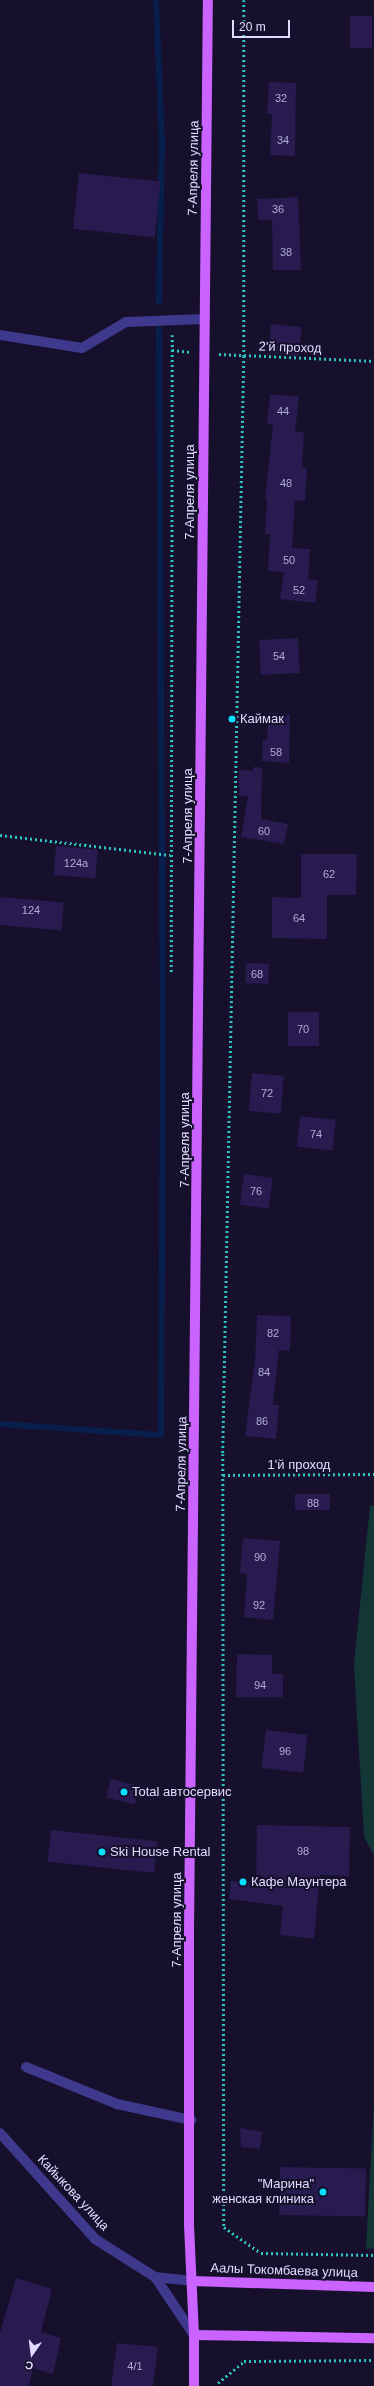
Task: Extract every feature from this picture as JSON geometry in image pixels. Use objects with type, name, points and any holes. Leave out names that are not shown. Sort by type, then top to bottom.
[{"type":"main road","name":"7-Апреля улица","points":[[194,2386],[194,2335],[189,2226],[191,2120],[189,1930],[208,0]]},
{"type":"main road","name":"Аалы Токомбаева улица","points":[[192,2281],[374,2287]]},
{"type":"main road","points":[[194,2335],[374,2338]]},
{"type":"street","points":[[0,335],[82,348],[126,322],[205,319]]},
{"type":"street","points":[[26,2067],[117,2104],[191,2120]]},
{"type":"street","name":"Кайыкова улица","points":[[0,2133],[95,2239],[155,2277],[194,2335]]},
{"type":"street","points":[[155,2277],[192,2281]]},
{"type":"path","points":[[244,0],[244,356],[223,1475],[224,2227],[261,2253],[374,2255]]},
{"type":"path","points":[[171,972],[170,855],[173,320]]},
{"type":"path","name":"2'й проход","points":[[205,353],[374,361]]},
{"type":"path","points":[[0,835],[170,855]]},
{"type":"path","name":"1'й проход","points":[[223,1475],[374,1474]]},
{"type":"path","points":[[218,2383],[244,2361],[374,2360]]},
{"type":"green space","points":[[370,1506],[374,1506],[374,1855],[364,1837],[354,1665]]},
{"type":"green space","points":[[374,2102],[374,2248],[366,2249]]},
{"type":"building","points":[[350,16],[372,16],[372,48],[350,48]]},
{"type":"building","points":[[269,82],[296,83],[295,156],[270,155],[272,114],[267,114]]},
{"type":"building","points":[[79,173],[161,182],[155,237],[73,229]]},
{"type":"building","points":[[298,197],[301,270],[273,270],[272,220],[258,220],[257,199]]},
{"type":"building","points":[[271,324],[302,327],[299,356],[268,353]]},
{"type":"building","points":[[270,394],[299,397],[295,432],[304,432],[302,467],[307,468],[305,501],[295,500],[292,548],[310,549],[308,579],[318,580],[315,603],[280,599],[284,572],[268,571],[270,534],[265,534],[267,498],[265,498],[273,425],[267,424]]},
{"type":"building","points":[[298,638],[300,673],[261,675],[259,640]]},
{"type":"building","points":[[269,713],[290,714],[289,763],[262,761],[263,739],[267,740]]},
{"type":"building","points":[[253,767],[262,768],[261,819],[288,824],[284,844],[241,837],[248,796],[239,796],[239,770],[253,771]]},
{"type":"building","points":[[56,846],[98,850],[95,879],[53,875]]},
{"type":"building","points":[[301,854],[357,854],[356,895],[327,895],[327,939],[272,938],[272,897],[301,898]]},
{"type":"building","points":[[0,897],[64,903],[61,930],[0,925]]},
{"type":"building","points":[[246,963],[269,964],[268,984],[245,983]]},
{"type":"building","points":[[288,1012],[319,1012],[319,1046],[288,1046]]},
{"type":"building","points":[[252,1073],[284,1076],[281,1114],[249,1111]]},
{"type":"building","points":[[300,1116],[336,1120],[333,1151],[297,1147]]},
{"type":"building","points":[[244,1174],[273,1178],[268,1209],[240,1205]]},
{"type":"building","points":[[257,1315],[291,1316],[290,1351],[279,1350],[273,1405],[279,1405],[276,1439],[245,1436],[255,1360]]},
{"type":"building","points":[[295,1494],[330,1494],[330,1510],[295,1510]]},
{"type":"building","points":[[243,1538],[280,1541],[273,1620],[244,1617],[247,1574],[240,1573]]},
{"type":"building","points":[[237,1654],[272,1655],[272,1674],[283,1674],[283,1697],[236,1697]]},
{"type":"building","points":[[266,1730],[308,1735],[303,1773],[261,1768]]},
{"type":"building","name":"Total автосервис","points":[[111,1779],[139,1786],[135,1804],[106,1797]]},
{"type":"building","points":[[257,1825],[350,1827],[349,1876],[320,1875],[314,1939],[280,1935],[283,1906],[229,1899],[231,1881],[256,1884]]},
{"type":"building","name":"Ski House Rental","points":[[51,1830],[157,1841],[154,1873],[48,1862]]},
{"type":"building","points":[[240,2128],[262,2132],[260,2149],[241,2147]]},
{"type":"building","name":"\"Марина\" женская клиника","points":[[280,2167],[366,2169],[365,2216],[279,2215]]},
{"type":"building","points":[[16,2278],[52,2289],[41,2332],[61,2338],[53,2374],[33,2368],[29,2386],[0,2386],[0,2333]]},
{"type":"building","points":[[117,2343],[158,2347],[153,2386],[111,2386]]},
{"type":"waterway","points":[[156,0],[162,141],[159,302]]},
{"type":"waterway","points":[[0,1424],[161,1435],[163,1052],[159,329]]},
{"type":"place","name":"Каймак","points":[[232,719]]},
{"type":"place","name":"Total автосервис","points":[[124,1792]]},
{"type":"place","name":"Ski House Rental","points":[[102,1852]]},
{"type":"place","name":"Кафе Маунтера","points":[[243,1882]]},
{"type":"place","name":"\"Марина\" женская клиника","points":[[323,2192]]}]
